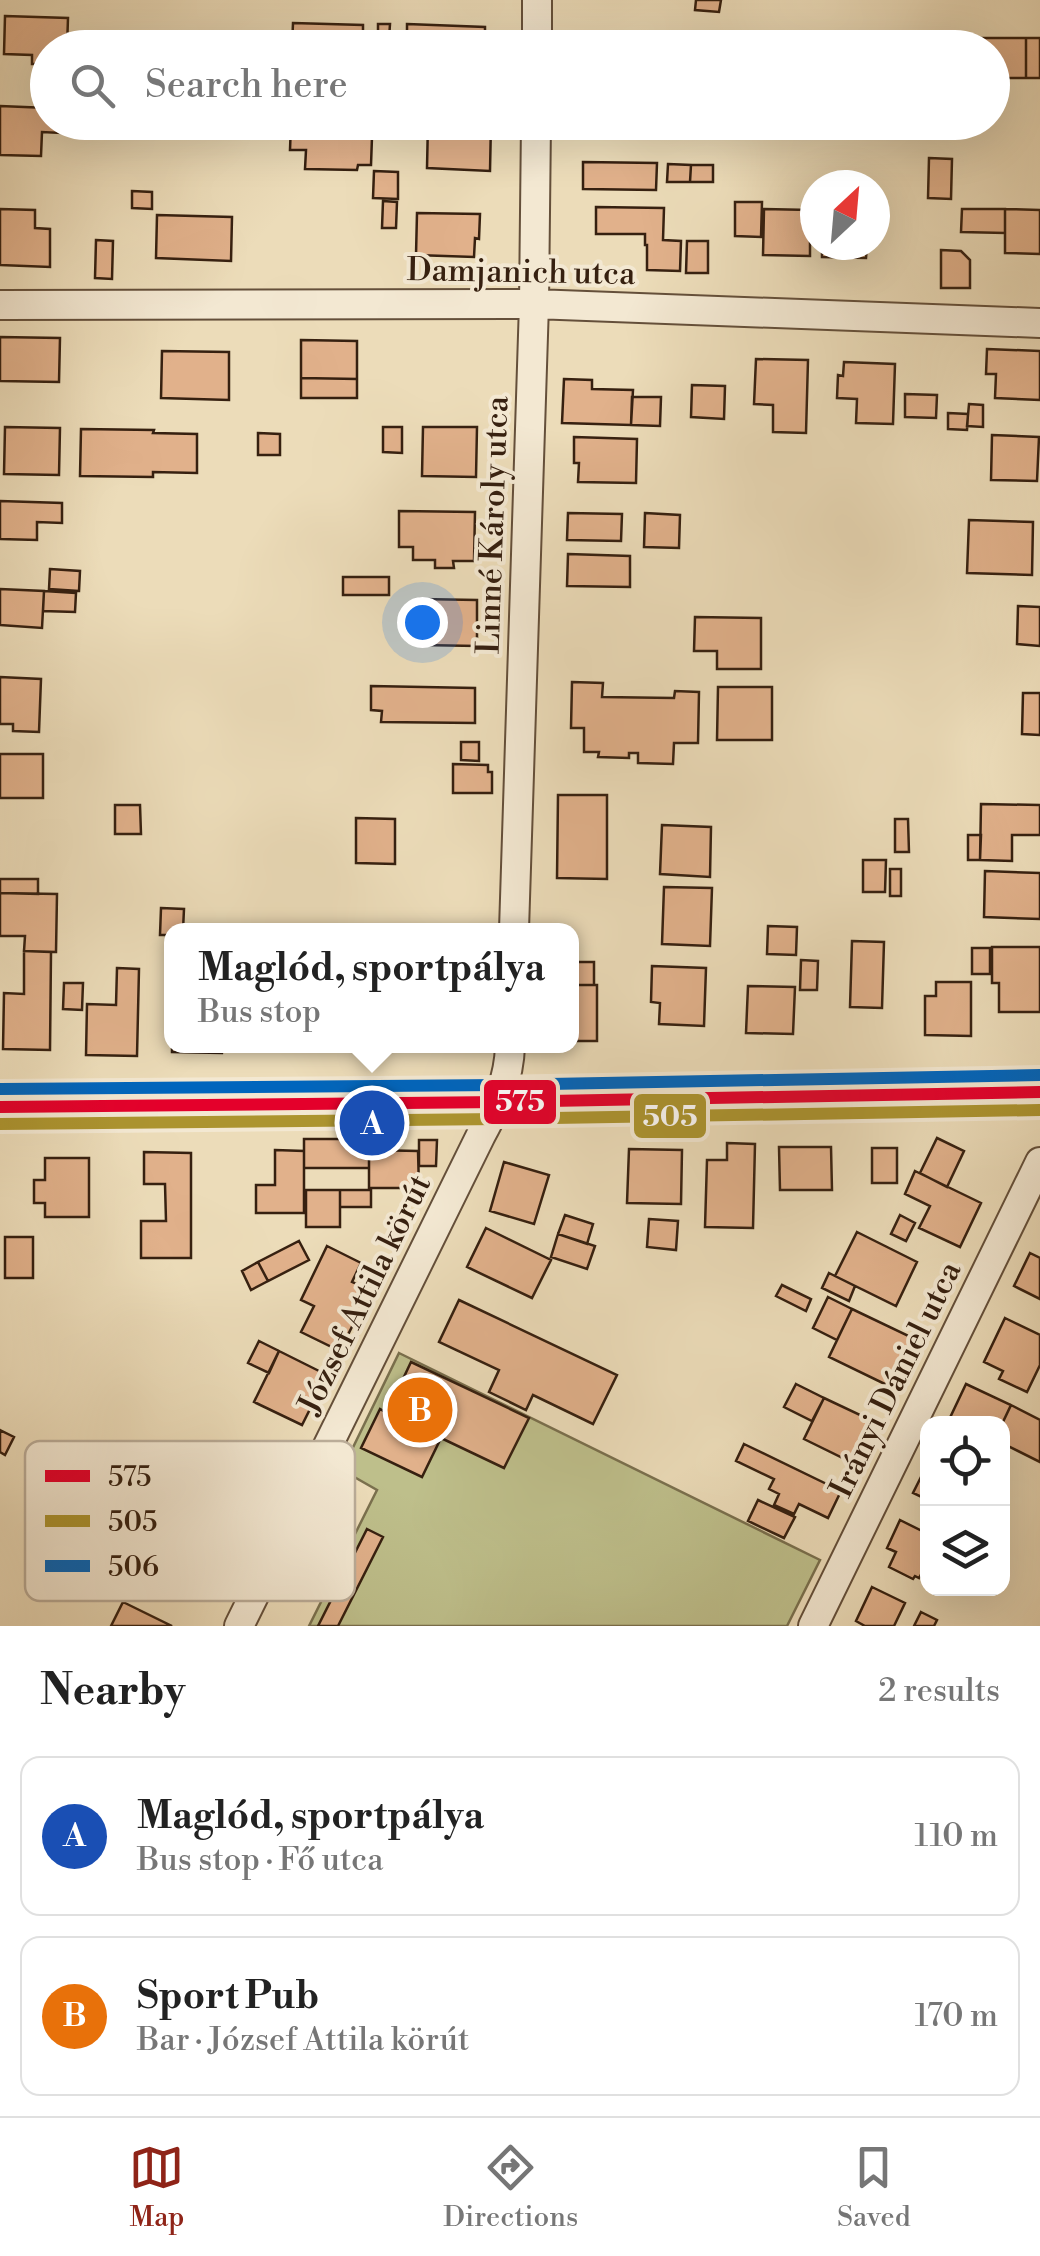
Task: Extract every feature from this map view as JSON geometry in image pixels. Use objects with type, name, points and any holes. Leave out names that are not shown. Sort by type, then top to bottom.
[{"type":"main road","points":[[0,1107],[1040,1092]]},
{"type":"street","points":[[537,0],[537,30]]},
{"type":"street","name":"Linné Károly utca","points":[[514,923],[536,140]]},
{"type":"street","name":"Damjanich utca","points":[[0,304],[534,304],[1040,323]]},
{"type":"street","points":[[500,1102],[510,1053]]},
{"type":"street","name":"József Attila körút","points":[[331,1441],[500,1102]]},
{"type":"street","name":"Irányi Dániel utca","points":[[813,1626],[1040,1162]]},
{"type":"street","name":"József Attila körút","points":[[239,1626],[251,1601]]},
{"type":"green space","points":[[399,1353],[820,1560],[787,1626],[309,1626],[322,1601],[355,1601],[355,1534],[377,1490],[355,1477],[355,1443]]},
{"type":"building","points":[[696,0],[721,0],[719,12],[695,10]]},
{"type":"building","points":[[5,16],[68,18],[68,30],[30,30],[30,55],[4,54]]},
{"type":"building","points":[[293,23],[363,25],[363,30],[293,30]]},
{"type":"building","points":[[378,24],[390,24],[390,30],[378,30]]},
{"type":"building","points":[[407,24],[485,27],[485,30],[407,30]]},
{"type":"building","points":[[1010,38],[1026,38],[1026,78],[1010,78]]},
{"type":"building","points":[[1026,38],[1040,38],[1040,78],[1026,78]]},
{"type":"building","points":[[0,106],[30,107],[30,140],[42,140],[41,156],[0,155]]},
{"type":"building","points":[[290,140],[372,140],[371,165],[358,165],[357,170],[305,169],[306,150],[290,150]]},
{"type":"building","points":[[428,140],[491,140],[490,171],[427,168]]},
{"type":"building","points":[[929,158],[952,159],[951,199],[928,198]]},
{"type":"building","points":[[583,162],[657,163],[656,190],[583,189]]},
{"type":"building","points":[[668,164],[691,165],[690,182],[667,182]]},
{"type":"building","points":[[691,165],[713,165],[713,182],[690,182]]},
{"type":"building","points":[[374,171],[398,172],[398,199],[373,198]]},
{"type":"building","points":[[132,191],[152,192],[152,209],[132,208]]},
{"type":"building","points":[[383,201],[397,202],[396,228],[382,228]]},
{"type":"building","points":[[735,202],[762,202],[761,237],[735,236]]},
{"type":"building","points":[[596,207],[664,208],[663,240],[681,241],[680,271],[647,270],[645,234],[596,234]]},
{"type":"building","points":[[0,209],[35,210],[35,228],[50,229],[50,267],[0,265]]},
{"type":"building","points":[[764,209],[800,210],[800,256],[763,255]]},
{"type":"building","points":[[962,209],[1005,209],[1005,233],[961,232]]},
{"type":"building","points":[[1005,209],[1040,210],[1040,254],[1005,253]]},
{"type":"building","points":[[417,213],[480,214],[474,257],[416,255]]},
{"type":"building","points":[[157,215],[232,217],[231,261],[156,258]]},
{"type":"building","points":[[96,240],[113,241],[112,279],[95,278]]},
{"type":"building","points":[[687,241],[708,241],[708,273],[686,273]]},
{"type":"building","points":[[941,250],[961,251],[970,260],[970,288],[941,288]]},
{"type":"building","points":[[0,337],[60,338],[59,382],[0,381]]},
{"type":"building","points":[[301,340],[357,341],[357,379],[301,378]]},
{"type":"building","points":[[987,349],[1040,351],[1040,400],[995,398],[996,374],[986,374]]},
{"type":"building","points":[[162,351],[229,352],[229,400],[161,398]]},
{"type":"building","points":[[756,359],[808,360],[806,433],[773,432],[773,405],[754,404]]},
{"type":"building","points":[[844,362],[895,364],[893,424],[856,423],[857,399],[837,398],[838,375],[843,376]]},
{"type":"building","points":[[301,378],[357,379],[357,398],[301,398]]},
{"type":"building","points":[[564,379],[592,380],[592,389],[633,390],[631,425],[562,423]]},
{"type":"building","points":[[692,385],[725,386],[724,419],[691,417]]},
{"type":"building","points":[[905,394],[937,395],[936,418],[905,417]]},
{"type":"building","points":[[632,397],[661,397],[660,426],[631,425]]},
{"type":"building","points":[[969,404],[983,405],[983,427],[967,426]]},
{"type":"building","points":[[948,413],[968,414],[967,430],[948,429]]},
{"type":"building","points":[[5,427],[60,428],[59,475],[4,474]]},
{"type":"building","points":[[383,427],[402,427],[402,453],[383,452]]},
{"type":"building","points":[[423,427],[477,427],[476,477],[422,476]]},
{"type":"building","points":[[81,429],[197,434],[197,473],[80,476]]},
{"type":"building","points":[[258,433],[280,434],[280,455],[258,455]]},
{"type":"building","points":[[992,435],[1039,437],[1037,481],[991,480]]},
{"type":"building","points":[[574,437],[637,439],[636,483],[578,482]]},
{"type":"building","points":[[0,501],[62,503],[62,523],[37,522],[37,540],[0,539]]},
{"type":"building","points":[[399,511],[475,512],[474,561],[453,561],[454,568],[435,568],[435,560],[413,560],[413,547],[399,547]]},
{"type":"building","points":[[568,513],[622,514],[621,541],[567,540]]},
{"type":"building","points":[[645,513],[680,515],[679,548],[644,547]]},
{"type":"building","points":[[969,520],[1033,522],[1032,575],[967,573]]},
{"type":"building","points":[[568,554],[630,556],[630,587],[567,586]]},
{"type":"building","points":[[50,569],[80,571],[79,591],[49,589]]},
{"type":"building","points":[[343,577],[389,577],[389,595],[343,595]]},
{"type":"building","points":[[0,589],[44,591],[42,628],[0,625]]},
{"type":"building","points":[[44,591],[76,593],[75,612],[43,611]]},
{"type":"building","points":[[420,599],[477,600],[477,646],[420,645]]},
{"type":"building","points":[[1018,606],[1040,607],[1040,646],[1017,644]]},
{"type":"building","points":[[695,617],[761,618],[761,669],[717,669],[717,651],[694,651]]},
{"type":"building","points":[[0,677],[41,679],[39,732],[13,731],[13,724],[0,724]]},
{"type":"building","points":[[572,682],[603,683],[602,697],[674,698],[675,691],[699,692],[698,743],[674,743],[673,764],[638,763],[638,753],[629,753],[629,758],[598,757],[599,752],[584,752],[584,728],[571,728]]},
{"type":"building","points":[[371,686],[475,688],[475,723],[381,722],[382,711],[371,710]]},
{"type":"building","points":[[718,687],[772,687],[772,740],[717,740]]},
{"type":"building","points":[[1023,693],[1040,693],[1040,735],[1022,734]]},
{"type":"building","points":[[461,742],[479,742],[479,761],[461,760]]},
{"type":"building","points":[[0,754],[43,754],[43,798],[0,798]]},
{"type":"building","points":[[453,764],[488,765],[492,793],[453,793]]},
{"type":"building","points":[[558,795],[607,795],[607,879],[557,878]]},
{"type":"building","points":[[981,804],[1040,805],[1040,835],[1012,835],[1012,861],[980,860]]},
{"type":"building","points":[[115,805],[140,805],[141,834],[115,834]]},
{"type":"building","points":[[356,818],[395,819],[395,864],[356,863]]},
{"type":"building","points":[[895,819],[908,819],[909,852],[895,852]]},
{"type":"building","points":[[662,825],[711,827],[710,877],[660,874]]},
{"type":"building","points":[[968,835],[981,835],[980,860],[968,860]]},
{"type":"building","points":[[863,860],[886,860],[885,892],[863,892]]},
{"type":"building","points":[[890,869],[901,869],[901,896],[890,896]]},
{"type":"building","points":[[985,871],[1040,873],[1040,919],[984,917]]},
{"type":"building","points":[[0,879],[38,879],[38,894],[0,893]]},
{"type":"building","points":[[664,887],[712,888],[710,946],[662,944]]},
{"type":"building","points":[[0,893],[57,894],[56,952],[24,951],[25,936],[0,936]]},
{"type":"building","points":[[161,908],[184,909],[183,923],[164,923],[164,935],[160,935]]},
{"type":"building","points":[[768,926],[797,927],[796,955],[767,954]]},
{"type":"building","points":[[852,941],[884,942],[882,1008],[850,1007]]},
{"type":"building","points":[[992,947],[1040,947],[1040,1012],[999,1012],[999,983],[992,983]]},
{"type":"building","points":[[972,948],[990,948],[990,974],[972,974]]},
{"type":"building","points":[[24,951],[51,952],[50,1050],[3,1049],[4,993],[24,994]]},
{"type":"building","points":[[801,960],[818,961],[817,990],[800,990]]},
{"type":"building","points":[[579,962],[594,962],[594,985],[579,985]]},
{"type":"building","points":[[652,966],[706,968],[704,1026],[659,1024],[660,1003],[651,1002]]},
{"type":"building","points":[[117,968],[139,969],[137,1056],[86,1055],[87,1004],[116,1005]]},
{"type":"building","points":[[936,982],[971,982],[971,1036],[925,1035],[925,996],[936,996]]},
{"type":"building","points":[[64,983],[83,983],[82,1010],[63,1009]]},
{"type":"building","points":[[579,985],[597,985],[597,1041],[579,1041]]},
{"type":"building","points":[[748,986],[795,987],[793,1034],[746,1033]]},
{"type":"building","points":[[937,1138],[964,1151],[947,1187],[920,1173]]},
{"type":"building","points":[[304,1139],[369,1139],[369,1168],[304,1168]]},
{"type":"building","points":[[419,1140],[437,1140],[436,1166],[419,1166]]},
{"type":"building","points":[[727,1143],[755,1144],[753,1228],[705,1227],[707,1160],[727,1160]]},
{"type":"building","points":[[779,1147],[831,1147],[832,1190],[780,1190]]},
{"type":"building","points":[[872,1148],[897,1148],[897,1183],[872,1183]]},
{"type":"building","points":[[629,1149],[682,1150],[681,1204],[627,1203]]},
{"type":"building","points":[[275,1150],[304,1151],[304,1213],[256,1213],[256,1185],[275,1185]]},
{"type":"building","points":[[369,1150],[418,1151],[419,1188],[369,1188]]},
{"type":"building","points":[[144,1152],[191,1153],[191,1258],[141,1258],[141,1221],[166,1221],[165,1184],[144,1184]]},
{"type":"building","points":[[45,1158],[89,1158],[89,1217],[45,1217],[45,1203],[34,1203],[34,1180],[45,1180]]},
{"type":"building","points":[[504,1162],[549,1175],[534,1224],[490,1211]]},
{"type":"building","points":[[915,1171],[981,1203],[960,1247],[919,1228],[930,1206],[905,1194]]},
{"type":"building","points":[[306,1190],[340,1190],[340,1227],[306,1227]]},
{"type":"building","points":[[340,1190],[371,1190],[371,1207],[340,1207]]},
{"type":"building","points":[[565,1215],[593,1224],[587,1244],[558,1234]]},
{"type":"building","points":[[900,1215],[915,1223],[906,1241],[891,1234]]},
{"type":"building","points":[[649,1219],[678,1221],[676,1250],[647,1247]]},
{"type":"building","points":[[486,1228],[551,1260],[532,1298],[467,1267]]},
{"type":"building","points":[[857,1232],[917,1262],[896,1306],[835,1276]]},
{"type":"building","points":[[558,1234],[595,1246],[587,1269],[551,1257]]},
{"type":"building","points":[[5,1237],[33,1237],[33,1278],[5,1278]]},
{"type":"building","points":[[299,1241],[309,1260],[268,1281],[258,1262]]},
{"type":"building","points":[[327,1246],[361,1263],[352,1282],[370,1290],[340,1351],[301,1332],[314,1306],[301,1300]]},
{"type":"building","points":[[1030,1253],[1040,1258],[1040,1299],[1014,1286]]},
{"type":"building","points":[[258,1262],[268,1281],[251,1290],[242,1271]]},
{"type":"building","points":[[829,1273],[855,1286],[849,1301],[822,1288]]},
{"type":"building","points":[[782,1285],[811,1299],[806,1311],[776,1296]]},
{"type":"building","points":[[828,1297],[852,1309],[837,1340],[813,1328]]},
{"type":"building","points":[[459,1300],[617,1375],[593,1424],[533,1395],[526,1410],[489,1392],[499,1370],[439,1342]]},
{"type":"building","points":[[852,1309],[915,1339],[891,1387],[829,1357]]},
{"type":"building","points":[[1005,1318],[1040,1335],[1040,1365],[1027,1392],[999,1379],[1003,1371],[984,1362]]},
{"type":"building","points":[[259,1341],[279,1351],[269,1373],[248,1363]]},
{"type":"building","points":[[279,1351],[327,1375],[302,1425],[254,1402]]},
{"type":"building","points":[[411,1362],[529,1418],[504,1468],[441,1438],[422,1477],[361,1448],[380,1409],[387,1413]]},
{"type":"building","points":[[796,1384],[824,1398],[812,1421],[784,1407]]},
{"type":"building","points":[[966,1384],[1011,1405],[1006,1416],[951,1416]]},
{"type":"building","points":[[824,1398],[873,1421],[853,1463],[804,1439]]},
{"type":"building","points":[[1011,1405],[1040,1420],[1040,1462],[1010,1447],[1010,1416],[1006,1416]]},
{"type":"building","points":[[0,1430],[14,1437],[5,1455],[0,1452]]},
{"type":"building","points":[[744,1444],[841,1491],[828,1518],[799,1504],[794,1514],[774,1505],[779,1494],[769,1489],[774,1479],[736,1461]]},
{"type":"building","points":[[758,1500],[795,1517],[784,1538],[748,1521]]},
{"type":"building","points":[[900,1520],[920,1530],[919,1578],[913,1579],[889,1567],[896,1552],[887,1548]]},
{"type":"building","points":[[367,1529],[383,1537],[355,1592],[355,1553]]},
{"type":"building","points":[[872,1587],[905,1603],[894,1626],[865,1626],[856,1621]]},
{"type":"building","points":[[331,1601],[351,1601],[338,1626],[318,1626]]},
{"type":"building","points":[[123,1602],[172,1626],[111,1626]]},
{"type":"building","points":[[921,1612],[937,1620],[934,1626],[914,1626]]},
{"type":"transit line","name":"506","points":[[0,1089],[1040,1075]]},
{"type":"transit line","name":"575","points":[[0,1107],[1040,1092]]},
{"type":"transit line","name":"505","points":[[0,1124],[1040,1110]]},
{"type":"place","name":"Maglód, sportpálya","points":[[372,1123]]},
{"type":"place","name":"Sport Pub","points":[[420,1410]]}]
